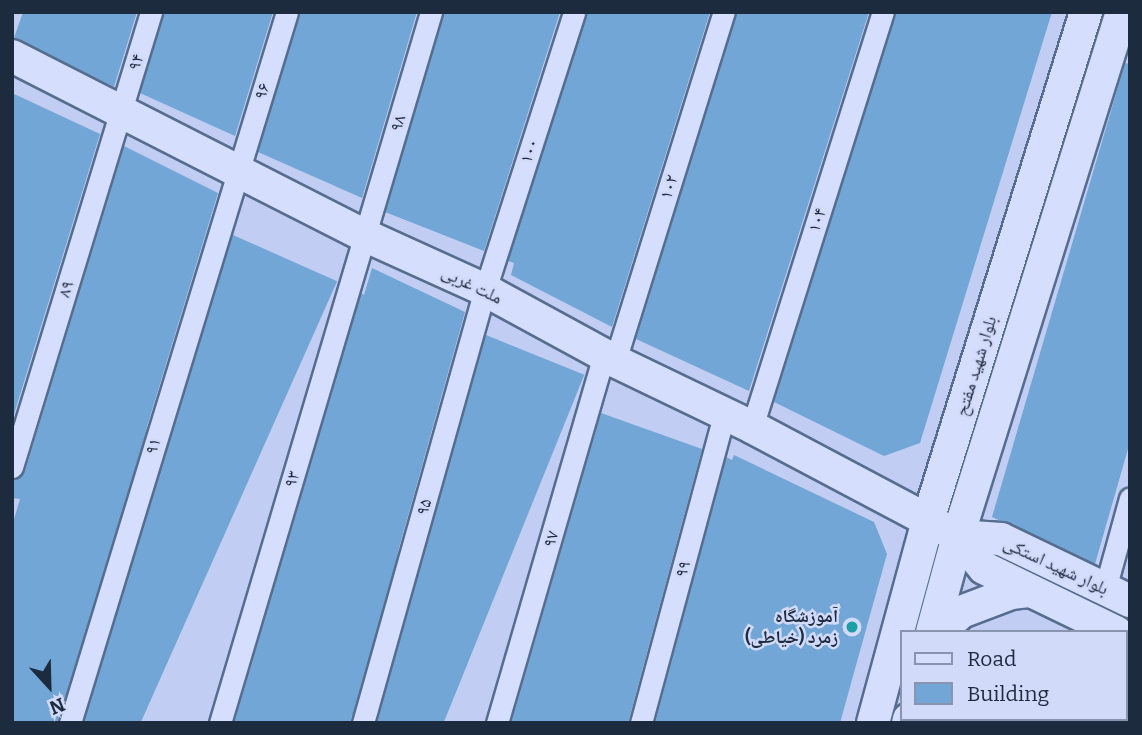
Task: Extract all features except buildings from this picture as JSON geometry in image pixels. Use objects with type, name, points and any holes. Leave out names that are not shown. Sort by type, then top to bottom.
[{"type":"main road","name":"بلوار شهید مفتح","points":[[873,723],[928,520],[1086,12]]},
{"type":"main road","name":"بلوار شهید مفتح","points":[[934,630],[958,536],[1123,28]]},
{"type":"main road","name":"ملت غربی","points":[[12,56],[364,234],[485,290],[609,358],[958,536]]},
{"type":"main road","name":"بلوار شهید استکی","points":[[958,536],[984,568],[1102,629]]},
{"type":"main road","name":"بلوار شهید استکی","points":[[958,536],[1001,539],[1117,595]]},
{"type":"main road","points":[[941,630],[961,612],[1011,593],[1031,591]]},
{"type":"street","name":"۹۴","points":[[120,111],[151,12]]},
{"type":"street","name":"۹۶","points":[[237,170],[286,12]]},
{"type":"street","name":"۹۸","points":[[364,234],[431,12]]},
{"type":"street","name":"۱۰۰","points":[[485,290],[574,12]]},
{"type":"street","name":"۱۰۲","points":[[609,358],[724,12]]},
{"type":"street","name":"۱۰۴","points":[[738,422],[883,12]]},
{"type":"street","name":"۸۹","points":[[12,467],[120,111]]},
{"type":"street","name":"۹۱","points":[[70,723],[237,170]]},
{"type":"street","name":"۹۳","points":[[220,723],[364,234]]},
{"type":"street","name":"۹۵","points":[[363,723],[485,290]]},
{"type":"street","name":"۹۷","points":[[497,723],[609,358]]},
{"type":"street","name":"۹۹","points":[[641,723],[738,422]]},
{"type":"street","points":[[1117,595],[1130,498]]},
{"type":"place","name":"آموزشگاه زمرد (خیاطی)","points":[[852,627]]}]
